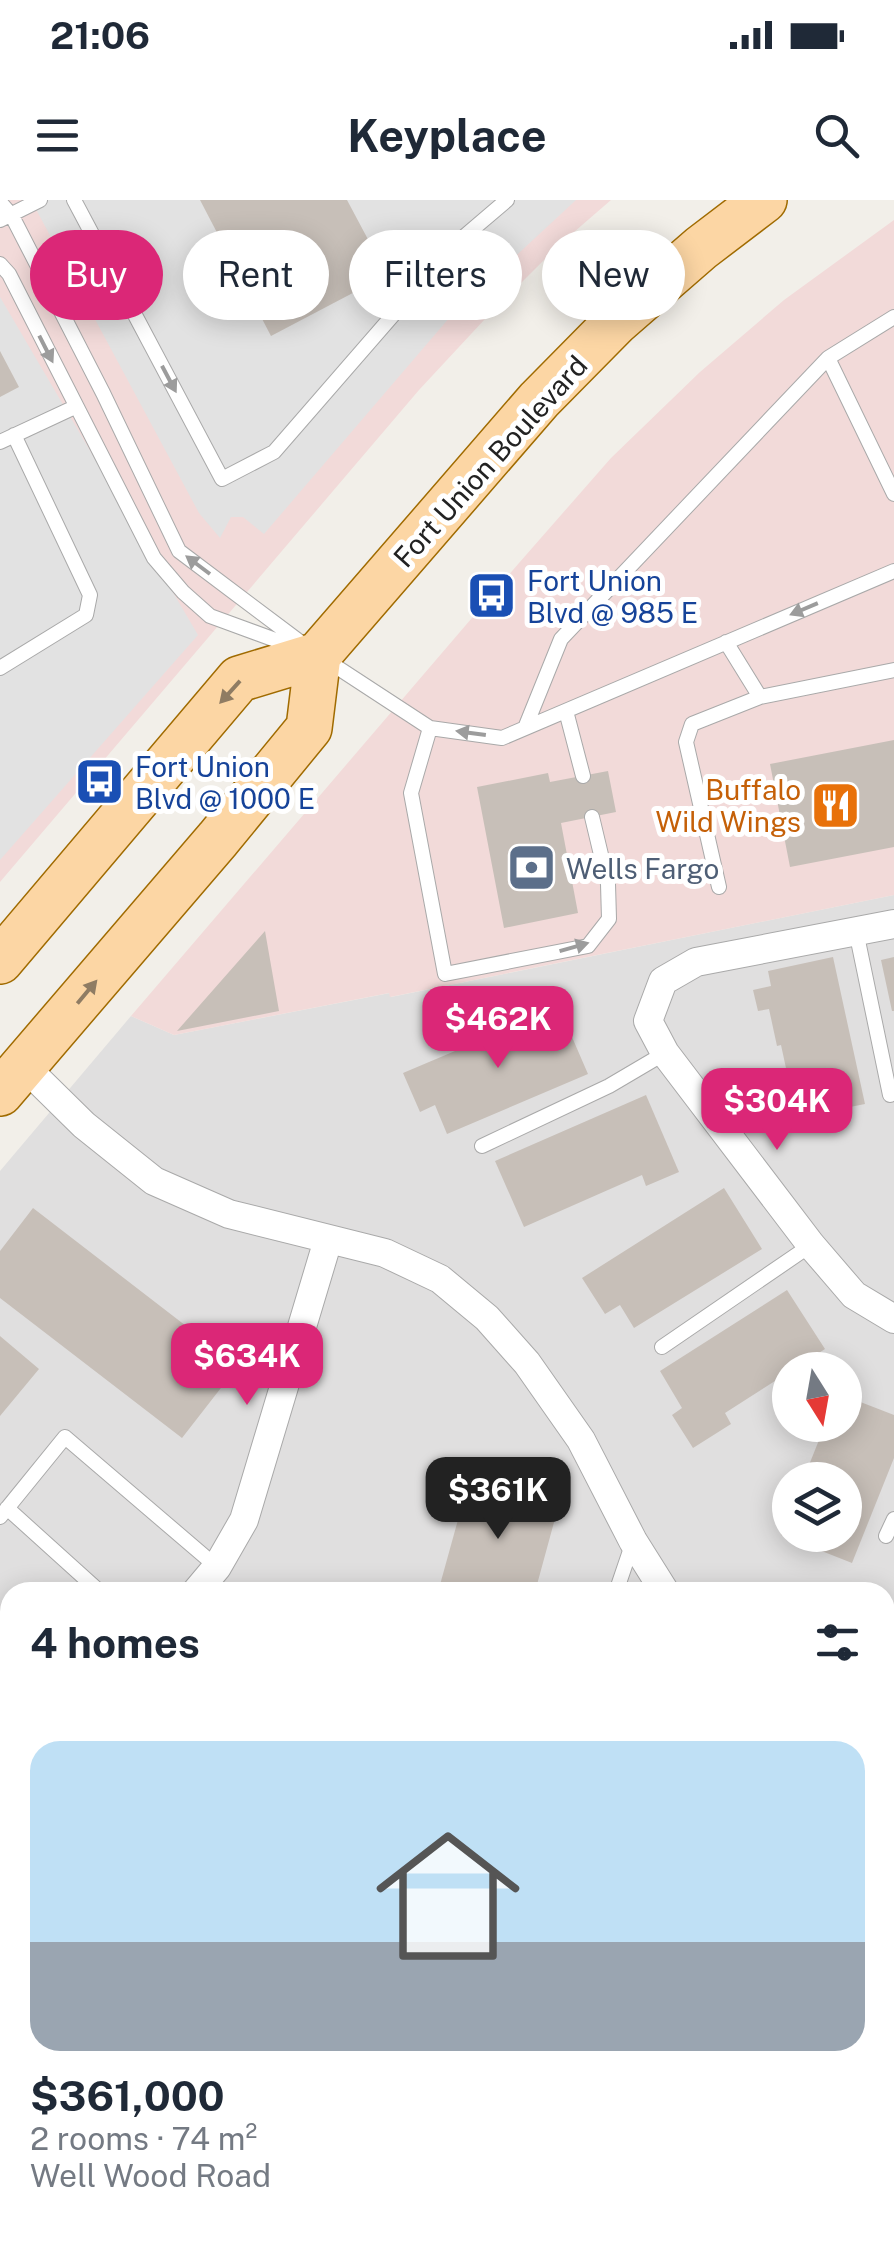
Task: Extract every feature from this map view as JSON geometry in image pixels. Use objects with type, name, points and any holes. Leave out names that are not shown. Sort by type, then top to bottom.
[{"type":"main road","name":"Fort Union Boulevard","points":[[318,655],[540,400],[630,310],[764,200]]},
{"type":"main road","points":[[0,961],[239,679],[318,655],[309,728],[12,1080]]},
{"type":"street","points":[[894,924],[696,962],[663,981],[648,1021],[665,1053],[811,1244],[854,1295],[894,1319]]},
{"type":"street","points":[[12,1080],[84,1125],[154,1181],[230,1214],[384,1253],[440,1279],[487,1318],[528,1363],[582,1440],[633,1541],[660,1582]]},
{"type":"street","points":[[204,1582],[244,1520],[328,1240]]},
{"type":"lane","points":[[6,218],[40,200]]},
{"type":"lane","points":[[74,200],[222,479],[274,452],[452,246],[507,200]]},
{"type":"lane","points":[[0,202],[103,394],[179,552],[318,655],[430,728],[502,738],[894,570]]},
{"type":"lane","points":[[0,264],[9,274],[154,558],[210,616],[318,655]]},
{"type":"lane","points":[[525,728],[561,640],[828,358],[894,317]]},
{"type":"lane","points":[[828,358],[894,494]]},
{"type":"lane","points":[[0,668],[86,615],[90,595],[7,438],[75,406]]},
{"type":"lane","points":[[726,642],[760,697]]},
{"type":"lane","points":[[719,887],[686,742],[692,724],[760,697],[894,670]]},
{"type":"lane","points":[[566,711],[583,776]]},
{"type":"lane","points":[[430,728],[411,793],[445,974],[588,946],[609,919],[608,884],[592,817]]},
{"type":"lane","points":[[856,930],[890,1095]]},
{"type":"lane","points":[[482,1146],[610,1086],[665,1053]]},
{"type":"lane","points":[[662,1347],[811,1244]]},
{"type":"lane","points":[[88,1582],[4,1512],[65,1437],[217,1567]]},
{"type":"lane","points":[[886,1536],[894,1519]]},
{"type":"lane","points":[[619,1582],[633,1541]]},
{"type":"shaded area","points":[[0,200],[611,200],[576,230],[542,230],[542,262],[522,282],[522,230],[349,230],[349,320],[484,320],[419,390],[0,882]]},
{"type":"shaded area","points":[[31,200],[576,200],[522,250],[522,230],[349,230],[349,320],[447,320],[264,534],[243,517],[231,517],[220,538],[199,513],[95,320],[163,320],[163,230],[47,230]]},
{"type":"shaded area","points":[[894,220],[894,895],[390,997],[389,993],[174,1035],[131,1016],[611,458],[700,372],[784,300]]},
{"type":"shaded area","points":[[0,297],[198,635],[0,860]]},
{"type":"shaded area","points":[[894,895],[894,1582],[0,1582],[0,1171],[131,1016],[174,1035],[390,993],[391,997]]},
{"type":"building","points":[[200,200],[347,200],[363,230],[349,230],[349,295],[329,306],[329,230],[216,230]]},
{"type":"building","points":[[263,320],[301,320],[271,336]]},
{"type":"building","points":[[0,351],[19,387],[0,397]]},
{"type":"building","name":"Buffalo Wild Wings","points":[[894,740],[894,847],[790,867],[770,764]]},
{"type":"building","name":"Wells Fargo","points":[[608,771],[616,812],[561,823],[578,913],[504,928],[477,787],[548,773],[550,782]]},
{"type":"building","points":[[265,931],[279,1011],[177,1031]]},
{"type":"building","points":[[833,957],[865,1104],[835,1110],[838,1125],[800,1133],[781,1045],[777,1046],[769,1009],[758,1011],[753,990],[771,986],[768,971]]},
{"type":"building","points":[[894,957],[894,1011],[892,1011],[881,960]]},
{"type":"building","points":[[559,1007],[588,1074],[447,1134],[435,1105],[420,1112],[403,1073]]},
{"type":"building","points":[[646,1095],[679,1172],[646,1186],[642,1175],[524,1227],[495,1161]]},
{"type":"building","points":[[724,1188],[762,1249],[634,1328],[620,1305],[605,1314],[582,1278]]},
{"type":"building","points":[[33,1208],[238,1366],[182,1438],[0,1298],[0,1251]]},
{"type":"building","points":[[787,1290],[825,1349],[772,1352],[772,1383],[725,1413],[731,1424],[693,1448],[672,1415],[682,1408],[660,1371]]},
{"type":"building","points":[[0,1336],[39,1369],[0,1416]]},
{"type":"building","points":[[862,1403],[894,1415],[894,1458],[862,1538],[862,1462],[810,1462],[818,1442],[862,1442]]},
{"type":"building","points":[[469,1480],[559,1504],[538,1582],[441,1582]]},
{"type":"building","points":[[824,1552],[856,1552],[852,1563]]},
{"type":"place","name":"Fort Union Blvd @ 985 E","points":[[492,596]]},
{"type":"place","name":"Fort Union Blvd @ 1000 E","points":[[100,782]]},
{"type":"place","name":"Buffalo Wild Wings","points":[[836,805]]},
{"type":"place","name":"Wells Fargo","points":[[531,868]]}]
